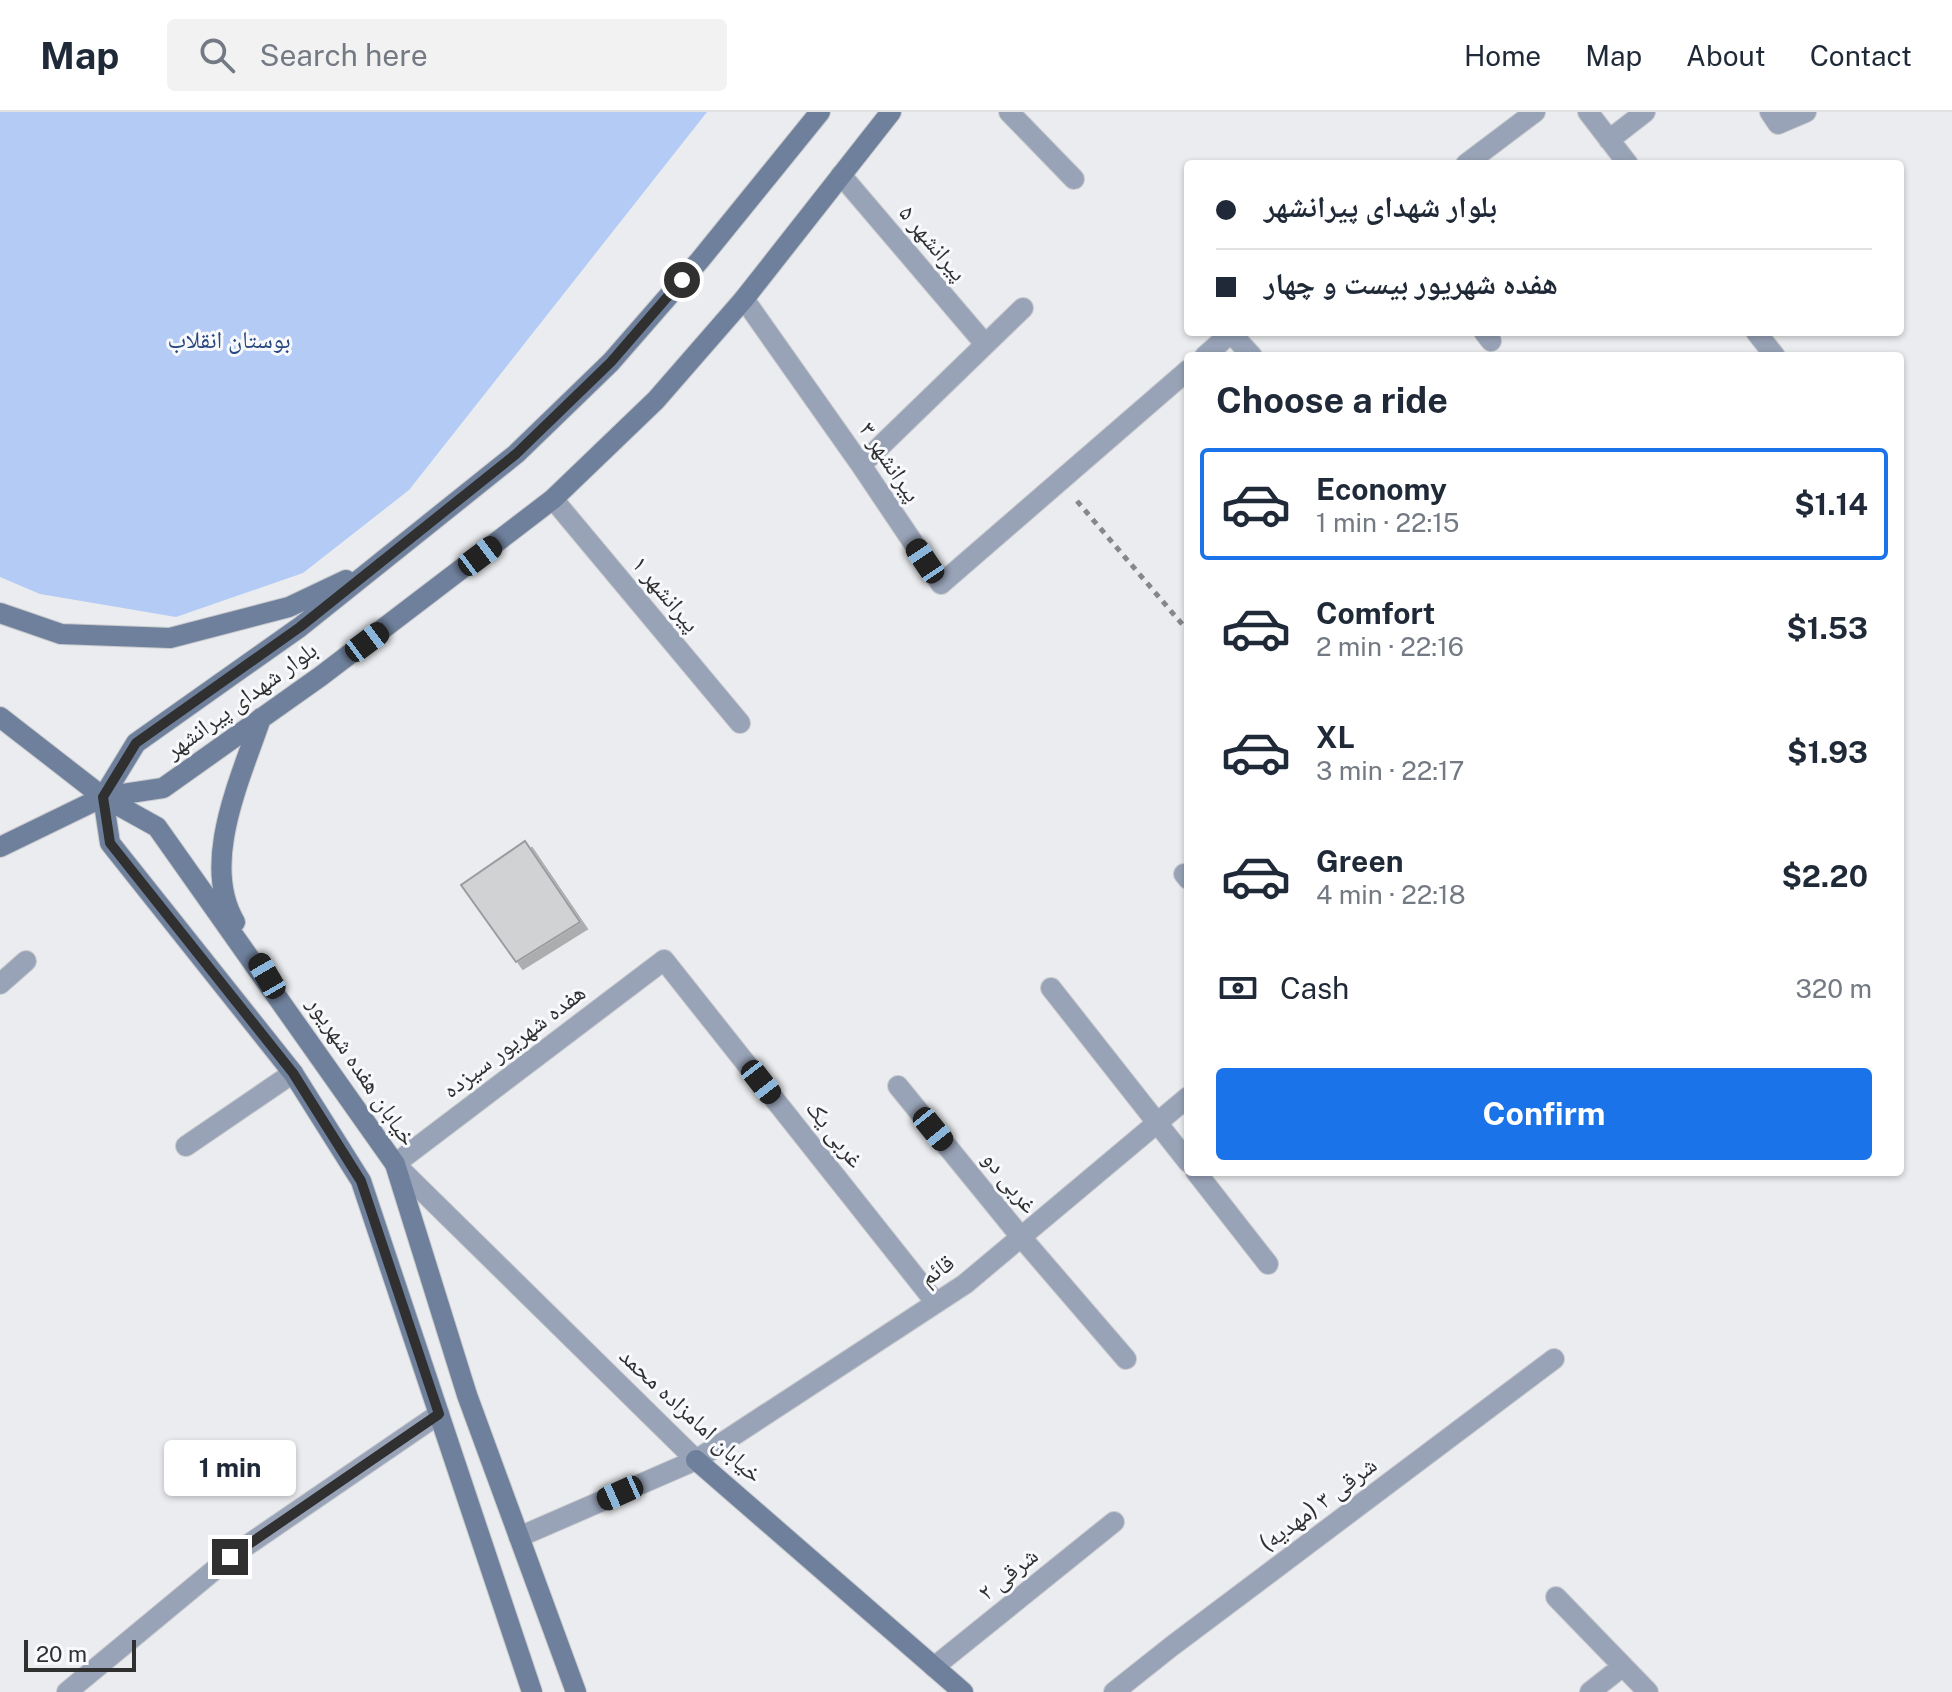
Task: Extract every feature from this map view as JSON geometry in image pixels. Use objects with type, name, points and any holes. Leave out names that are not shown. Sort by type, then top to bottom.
[{"type":"main road","name":"بلوار شهدای پیرانشهر","points":[[103,797],[136,743],[300,627],[516,454],[611,362],[700,260],[820,112]]},
{"type":"main road","name":"بلوار شهدای پیرانشهر","points":[[103,797],[163,788],[455,576],[553,499],[656,400],[744,299],[891,112]]},
{"type":"main road","points":[[0,613],[61,634],[170,638],[289,607],[378,565]]},
{"type":"main road","name":"خیابان هفده شهریور","points":[[0,717],[103,797],[157,827],[395,1164],[467,1395],[576,1692]]},
{"type":"main road","points":[[261,718],[230,810],[223,850],[222,880],[227,908],[280,998]]},
{"type":"main road","points":[[0,847],[103,797],[110,843],[293,1073],[361,1181],[532,1692]]},
{"type":"main road","name":"خیابان امامزاده محمد","points":[[696,1460],[963,1692]]},
{"type":"street","points":[[1009,112],[1074,179]]},
{"type":"street","points":[[1471,160],[1535,112]]},
{"type":"street","points":[[1588,112],[1625,160]]},
{"type":"street","points":[[1609,140],[1645,112]]},
{"type":"street","points":[[1770,112],[1778,124],[1806,112]]},
{"type":"street","name":"پیرانشهر ۵","points":[[841,175],[985,344]]},
{"type":"street","name":"پیرانشهر ۳","points":[[744,299],[941,584],[1184,374]]},
{"type":"street","points":[[861,465],[1023,308]]},
{"type":"street","points":[[1210,352],[1228,336]]},
{"type":"street","points":[[1235,336],[1249,352]]},
{"type":"street","points":[[1759,336],[1772,352]]},
{"type":"street","name":"پیرانشهر ۱","points":[[553,499],[740,723]]},
{"type":"street","name":"هفده شهریور سیزده","points":[[395,1164],[664,960]]},
{"type":"street","name":"غربی یک","points":[[664,960],[936,1303]]},
{"type":"street","points":[[0,984],[26,961]]},
{"type":"street","points":[[1051,988],[1184,1157]]},
{"type":"street","points":[[186,1146],[293,1073]]},
{"type":"street","name":"غربی دو","points":[[898,1086],[1126,1359]]},
{"type":"street","name":"قائم","points":[[519,1537],[696,1460],[965,1284],[1184,1100]]},
{"type":"street","name":"خیابان امامزاده محمد","points":[[395,1164],[696,1460]]},
{"type":"street","points":[[1199,1176],[1268,1264]]},
{"type":"street","name":"شرقی ۳ (مهدیه)","points":[[1114,1692],[1184,1636],[1554,1359]]},
{"type":"street","points":[[67,1692],[230,1557],[439,1414]]},
{"type":"street","name":"شرقی ۲","points":[[934,1667],[1114,1522]]},
{"type":"street","points":[[1556,1597],[1648,1692]]},
{"type":"street","points":[[1590,1692],[1623,1666]]},
{"type":"path","points":[[1061,482],[1184,626]]},
{"type":"green space","name":"بوستان انقلاب","points":[[0,112],[707,112],[409,490],[303,573],[176,617],[40,594],[0,577]]},
{"type":"building","points":[[525,841],[580,922],[516,962],[461,885]]},
{"type":"route","points":[[230,1557],[439,1414],[361,1181],[293,1073],[110,843],[103,797],[136,743],[300,627],[516,454],[611,362],[682,280]]}]
